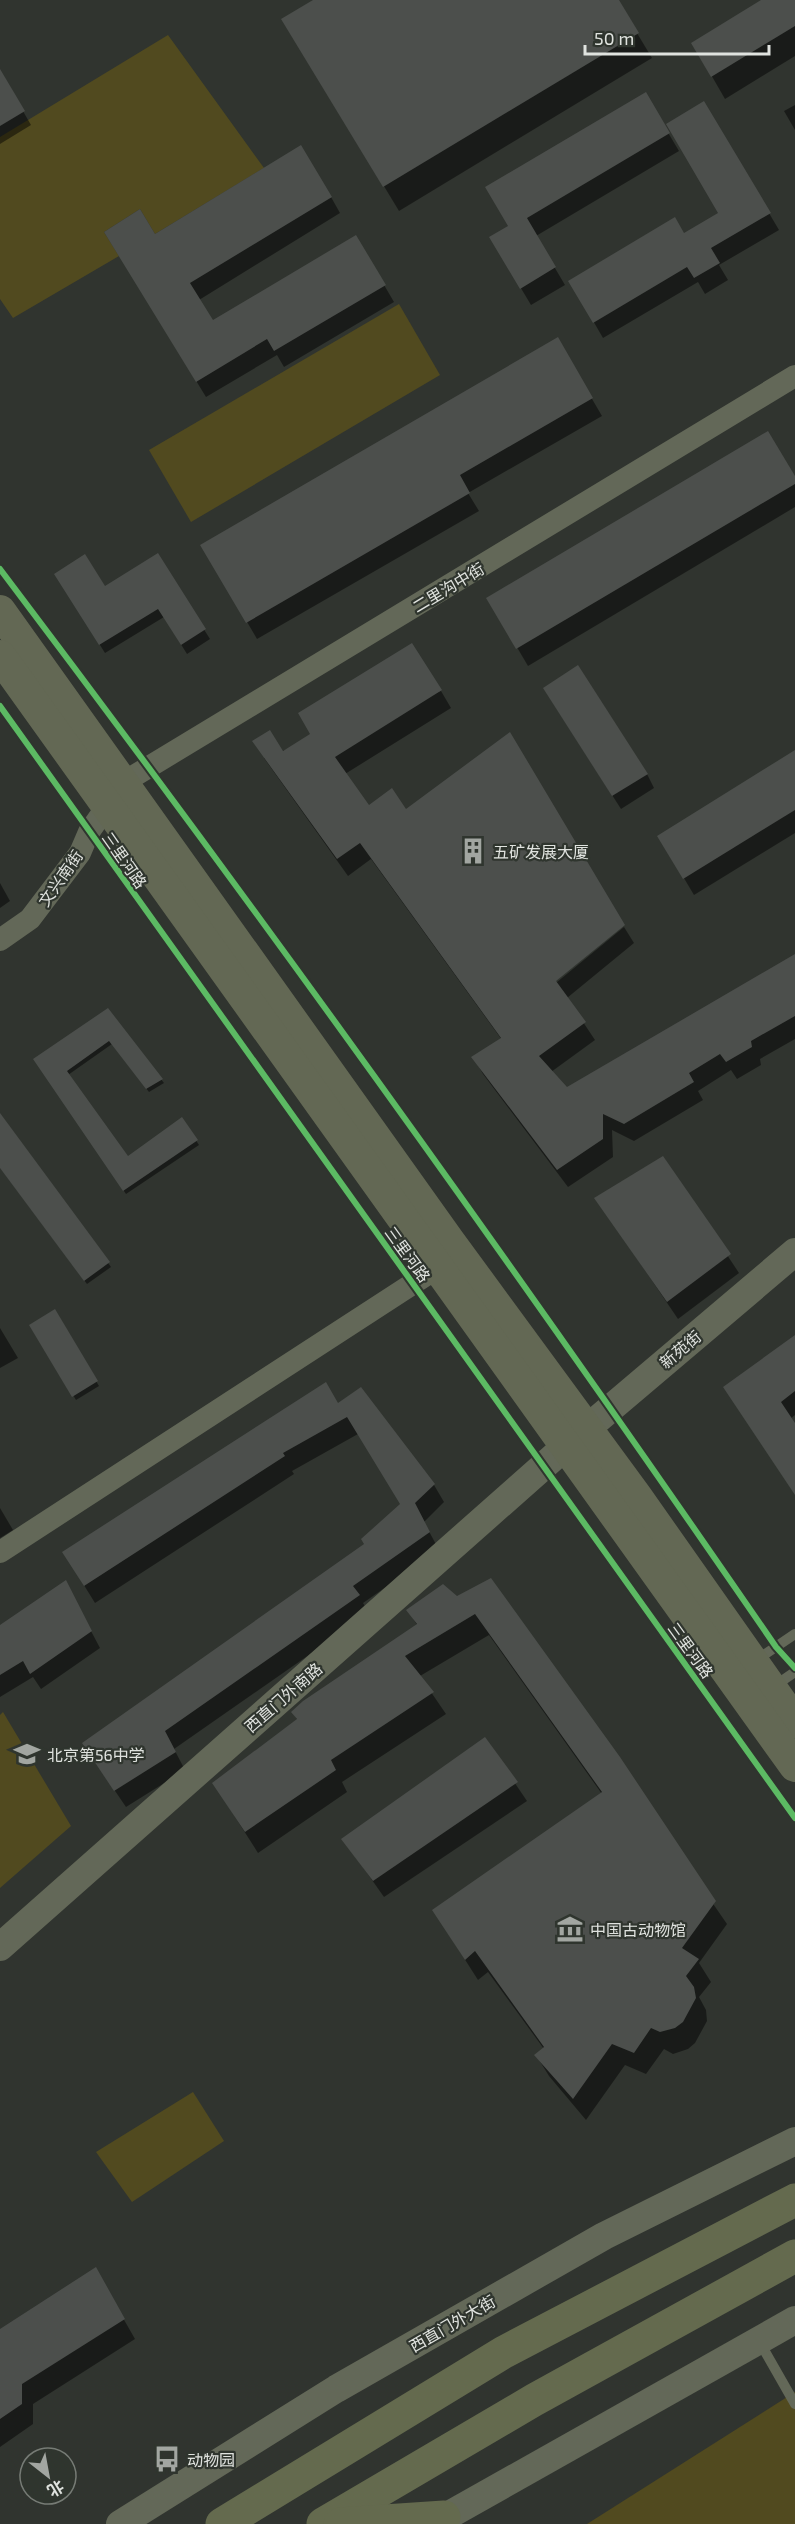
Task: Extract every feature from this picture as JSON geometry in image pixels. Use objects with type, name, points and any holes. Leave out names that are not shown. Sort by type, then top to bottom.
[{"type":"highway","points":[[222,2524],[504,2352],[795,2200]]},
{"type":"highway","points":[[323,2524],[534,2400],[795,2256]]},
{"type":"highway","points":[[340,2524],[442,2522]]},
{"type":"main road","name":"三里河路","points":[[0,610],[116,794],[437,1268],[576,1438]]},
{"type":"main road","name":"三里河路","points":[[0,656],[116,794],[442,1231],[576,1438],[743,1669],[768,1691],[795,1722]]},
{"type":"main road","name":"三里河路","points":[[768,1691],[795,1766]]},
{"type":"street","name":"二里沟中街","points":[[116,794],[795,375]]},
{"type":"street","name":"文兴南街","points":[[0,940],[30,919],[80,853],[89,832],[116,794]]},
{"type":"street","name":"新苑街","points":[[576,1438],[795,1252]]},
{"type":"street","points":[[0,1552],[437,1268]]},
{"type":"street","name":"西直门外南路","points":[[0,1947],[576,1438]]},
{"type":"street","name":"西直门外大街","points":[[120,2524],[336,2389],[594,2242],[795,2141]]},
{"type":"street","points":[[442,2522],[795,2320]]},
{"type":"lane","points":[[743,1669],[795,1634]]},
{"type":"lane","points":[[758,2341],[795,2404]]},
{"type":"shaded area","points":[[168,35],[264,168],[155,234],[140,209],[104,232],[119,256],[13,318],[0,299],[0,137]]},
{"type":"shaded area","points":[[399,304],[440,375],[191,522],[149,450]]},
{"type":"shaded area","points":[[3,1712],[71,1826],[0,1888],[0,1715]]},
{"type":"shaded area","points":[[193,2092],[224,2141],[132,2202],[96,2152]]},
{"type":"shaded area","points":[[795,2392],[795,2524],[587,2524]]},
{"type":"building","points":[[313,0],[619,0],[639,33],[383,187],[281,19]]},
{"type":"building","points":[[761,0],[795,0],[795,26],[711,77],[691,43]]},
{"type":"building","points":[[0,69],[25,111],[0,126]]},
{"type":"building","points":[[646,92],[670,133],[527,218],[556,267],[520,289],[489,237],[508,226],[485,187]]},
{"type":"building","points":[[704,101],[771,213],[711,248],[720,263],[694,278],[687,267],[593,323],[568,281],[675,217],[684,233],[718,213],[666,124]]},
{"type":"building","points":[[301,145],[332,197],[190,283],[213,320],[356,235],[386,285],[274,351],[267,339],[196,382],[104,232],[140,209],[155,234]]},
{"type":"building","points":[[558,337],[593,398],[460,475],[470,493],[246,623],[200,545]]},
{"type":"building","points":[[768,431],[795,476],[795,484],[516,649],[486,598]]},
{"type":"building","points":[[158,553],[206,629],[181,645],[158,609],[99,645],[54,574],[85,554],[105,586]]},
{"type":"building","name":"五矿发展大厦","points":[[412,643],[442,690],[335,757],[369,805],[392,788],[406,809],[510,732],[625,925],[556,981],[586,1022],[539,1056],[567,1087],[795,954],[795,1016],[751,1041],[752,1047],[726,1062],[720,1054],[689,1073],[694,1082],[624,1124],[603,1114],[603,1139],[557,1170],[471,1057],[501,1038],[360,843],[337,859],[252,741],[270,730],[283,751],[310,734],[298,713]]},
{"type":"building","points":[[578,665],[648,774],[612,796],[543,688]]},
{"type":"building","points":[[795,750],[795,810],[683,879],[657,836]]},
{"type":"building","points":[[108,1008],[163,1079],[146,1089],[109,1041],[67,1071],[128,1156],[182,1117],[198,1140],[123,1191],[33,1059]]},
{"type":"building","points":[[0,1113],[110,1262],[84,1281],[0,1168]]},
{"type":"building","points":[[663,1156],[731,1254],[667,1302],[594,1198]]},
{"type":"building","points":[[55,1309],[98,1381],[72,1397],[29,1325]]},
{"type":"building","points":[[795,1335],[795,1391],[781,1402],[795,1423],[795,1495],[723,1387]]},
{"type":"building","points":[[326,1382],[338,1403],[361,1387],[435,1484],[415,1503],[430,1532],[353,1586],[360,1595],[165,1731],[176,1752],[114,1791],[82,1743],[364,1544],[361,1539],[400,1504],[347,1417],[283,1453],[285,1456],[84,1586],[62,1552]]},
{"type":"building","name":"中国古动物馆","points":[[491,1578],[620,1757],[716,1901],[682,1948],[699,1959],[686,1976],[694,1987],[696,1998],[683,2022],[675,2028],[660,2032],[651,2028],[634,2053],[612,2044],[573,2099],[534,2055],[544,2047],[475,1951],[465,1960],[432,1910],[602,1792],[475,1614],[405,1656],[434,1692],[331,1760],[336,1770],[245,1832],[212,1783],[297,1719],[291,1712],[303,1701],[417,1624],[406,1610],[443,1584],[457,1596]]},
{"type":"building","points":[[66,1580],[92,1631],[30,1674],[23,1661],[0,1675],[0,1625]]},
{"type":"building","points":[[485,1737],[518,1782],[373,1881],[341,1839]]},
{"type":"building","points":[[96,2267],[125,2319],[22,2384],[22,2404],[0,2419],[0,2329]]},
{"type":"cycle path","points":[[0,569],[297,969],[491,1239],[776,1647],[795,1668]]},
{"type":"cycle path","points":[[0,706],[795,1818]]},
{"type":"place","name":"五矿发展大厦","points":[[473,851]]},
{"type":"place","name":"北京第56中学","points":[[27,1754]]},
{"type":"place","name":"中国古动物馆","points":[[570,1929]]},
{"type":"place","name":"动物园","points":[[167,2459]]}]
